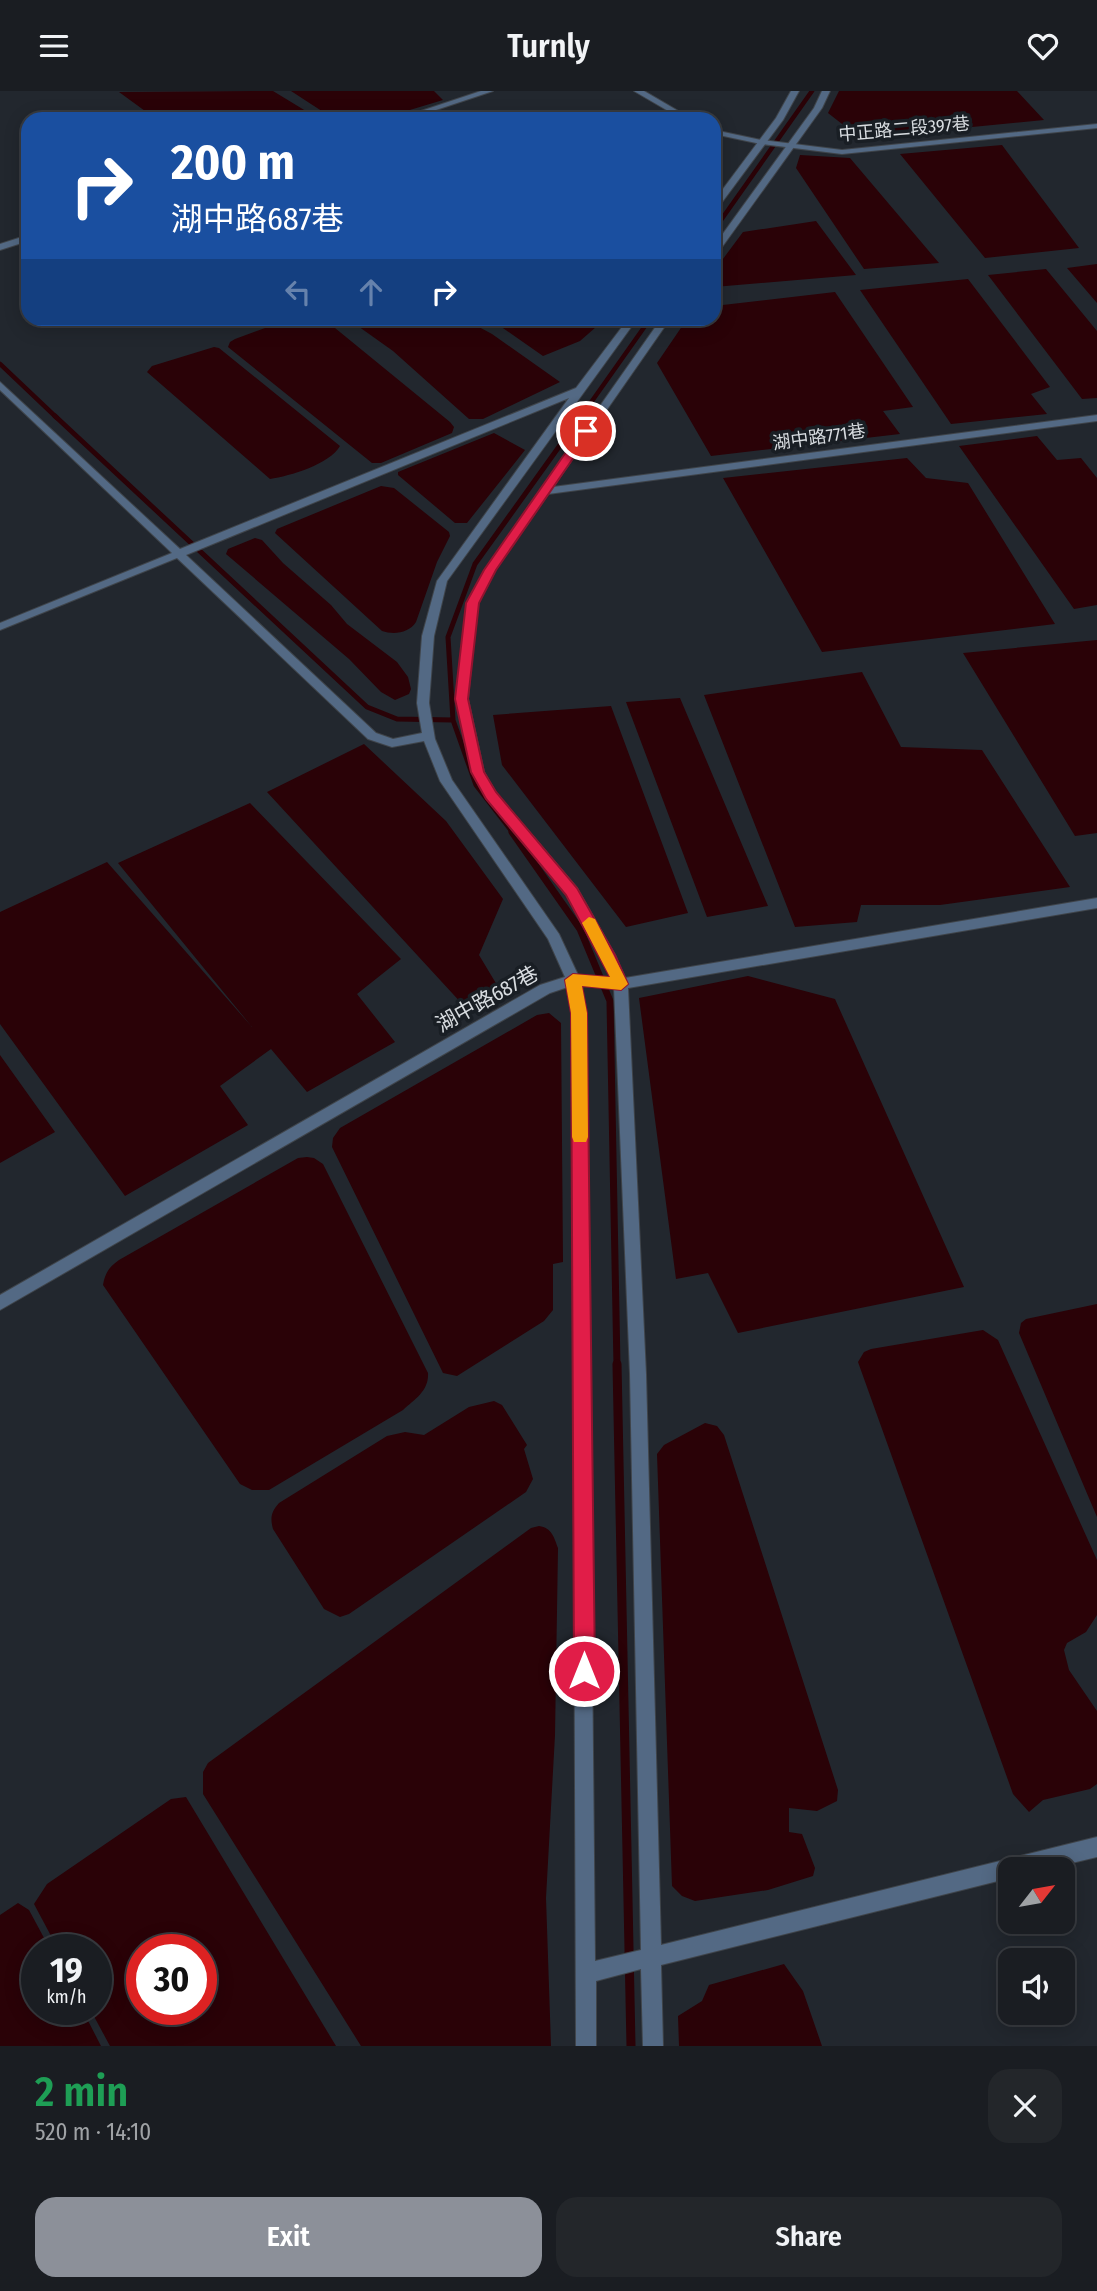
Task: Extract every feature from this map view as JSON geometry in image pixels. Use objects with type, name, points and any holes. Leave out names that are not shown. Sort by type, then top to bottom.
[{"type":"street","points":[[423,112],[489,91]]},
{"type":"street","points":[[638,91],[676,112]]},
{"type":"street","points":[[721,197],[780,118],[795,91]]},
{"type":"street","points":[[721,242],[818,108],[826,91]]},
{"type":"street","name":"中正路二段397巷","points":[[721,133],[761,142],[842,152],[1097,126]]},
{"type":"street","points":[[0,247],[21,240]]},
{"type":"street","points":[[586,2046],[579,1013],[573,980],[554,937],[446,781],[429,736],[424,703],[428,636],[442,581],[627,326]]},
{"type":"street","points":[[653,2046],[638,1374],[621,984],[572,891],[491,795],[478,772],[462,699],[472,603],[490,570],[660,326]]},
{"type":"street","points":[[0,385],[372,736],[392,743],[429,736]]},
{"type":"street","points":[[0,627],[582,389]]},
{"type":"street","name":"湖中路771巷","points":[[547,491],[1097,418]]},
{"type":"street","name":"湖中路687巷","points":[[0,1303],[544,989],[573,980],[621,984],[1097,903]]},
{"type":"street","points":[[587,1973],[1097,1847]]},
{"type":"shaded area","points":[[273,91],[308,112],[146,112],[119,92]]},
{"type":"shaded area","points":[[291,91],[434,91],[443,100],[403,112],[323,112]]},
{"type":"shaded area","points":[[839,91],[1017,91],[1044,120],[860,138],[828,113]]},
{"type":"shaded area","points":[[1002,145],[1079,248],[985,258],[900,154]]},
{"type":"shaded area","points":[[800,155],[850,158],[939,263],[864,269],[796,168]]},
{"type":"shaded area","points":[[816,221],[856,275],[721,286],[721,262],[743,232]]},
{"type":"shaded area","points":[[1097,264],[1097,303],[1067,268]]},
{"type":"shaded area","points":[[1046,269],[1097,331],[1097,398],[1082,399],[988,275]]},
{"type":"shaded area","points":[[968,279],[1050,387],[1031,394],[1047,414],[951,424],[860,290]]},
{"type":"shaded area","points":[[835,292],[913,407],[883,411],[900,434],[711,456],[657,363],[682,326],[721,326],[721,305]]},
{"type":"shaded area","points":[[271,326],[333,326],[450,422],[454,427],[452,433],[381,463],[372,463],[228,347],[235,339]]},
{"type":"shaded area","points":[[358,326],[477,326],[560,382],[483,419],[469,419],[393,351]]},
{"type":"shaded area","points":[[500,326],[596,327],[580,341],[543,356]]},
{"type":"shaded area","points":[[214,347],[219,348],[340,446],[319,464],[270,479],[147,372],[152,366]]},
{"type":"shaded area","points":[[494,433],[525,450],[467,523],[455,523],[398,475],[398,472]]},
{"type":"shaded area","points":[[1037,436],[1057,460],[1081,458],[1097,478],[1097,605],[1074,609],[959,446]]},
{"type":"shaded area","points":[[907,458],[926,478],[968,483],[1055,624],[822,652],[723,478]]},
{"type":"shaded area","points":[[381,486],[394,488],[449,532],[450,536],[437,562],[416,622],[409,629],[396,633],[382,631],[275,533],[277,529]]},
{"type":"shaded area","points":[[255,538],[262,540],[283,563],[331,605],[347,624],[397,662],[408,677],[411,689],[409,694],[395,700],[381,692],[349,659],[226,554],[228,549]]},
{"type":"shaded area","points":[[1097,640],[1097,833],[1075,836],[963,653]]},
{"type":"shaded area","points":[[862,672],[901,747],[982,750],[1070,887],[940,905],[861,905],[857,922],[795,927],[704,695]]},
{"type":"shaded area","points":[[680,698],[768,906],[707,917],[626,702]]},
{"type":"shaded area","points":[[611,706],[688,913],[626,927],[502,765],[493,715]]},
{"type":"shaded area","points":[[364,744],[446,821],[503,899],[479,955],[500,990],[464,1006],[267,792]]},
{"type":"shaded area","points":[[250,803],[401,959],[357,994],[395,1042],[307,1092],[271,1049],[220,1086],[248,1125],[125,1196],[0,1024],[0,912],[107,862],[252,1027],[118,863]]},
{"type":"shaded area","points":[[748,976],[835,999],[964,1287],[738,1333],[708,1273],[676,1279],[639,998]]},
{"type":"shaded area","points":[[549,1013],[561,1023],[563,1262],[553,1264],[553,1310],[544,1321],[457,1376],[443,1373],[332,1147],[333,1138],[340,1128],[537,1015]]},
{"type":"shaded area","points":[[0,1055],[55,1132],[0,1163]]},
{"type":"shaded area","points":[[307,1157],[323,1164],[428,1373],[428,1379],[420,1394],[403,1410],[269,1490],[252,1490],[240,1484],[103,1285],[108,1271],[119,1260],[298,1158]]},
{"type":"shaded area","points":[[1097,1304],[1097,1517],[1019,1333],[1021,1323],[1026,1319]]},
{"type":"shaded area","points":[[983,1330],[998,1340],[1097,1560],[1097,1615],[1086,1632],[1067,1643],[1064,1650],[1069,1670],[1097,1711],[1097,1784],[1090,1789],[1043,1800],[1029,1812],[1013,1794],[858,1362],[864,1352],[871,1349]]},
{"type":"shaded area","points":[[494,1401],[502,1405],[527,1445],[524,1449],[533,1479],[526,1492],[349,1614],[340,1617],[324,1609],[273,1529],[272,1515],[276,1506],[387,1436],[405,1432],[424,1435],[469,1407]]},
{"type":"shaded area","points":[[705,1423],[717,1426],[724,1435],[838,1790],[837,1801],[817,1811],[789,1808],[789,1832],[802,1834],[815,1868],[813,1876],[768,1890],[695,1901],[682,1896],[672,1886],[657,1454],[664,1445]]},
{"type":"shaded area","points":[[539,1526],[550,1531],[558,1548],[555,1735],[546,1898],[551,2046],[361,2046],[203,1794],[203,1772],[208,1763],[531,1528]]},
{"type":"shaded area","points":[[186,1797],[336,2046],[110,2046],[99,2025],[112,2025],[112,1934],[50,1934],[34,1904],[47,1884],[171,1799]]},
{"type":"shaded area","points":[[18,1903],[29,1910],[42,1934],[21,1934],[21,2025],[90,2025],[101,2046],[0,2046],[0,1915]]},
{"type":"shaded area","points":[[784,1964],[803,1991],[822,2046],[679,2046],[678,2016],[702,2001],[709,1985]]},
{"type":"waterway","points":[[721,220],[812,91]]},
{"type":"waterway","points":[[580,418],[645,326]]},
{"type":"waterway","points":[[0,364],[57,418]]},
{"type":"waterway","points":[[55,416],[367,707],[397,719],[453,720]]},
{"type":"waterway","points":[[453,720],[448,637],[475,564],[581,416]]},
{"type":"waterway","points":[[453,720],[476,785],[514,834]]},
{"type":"waterway","points":[[512,832],[580,929],[610,1001],[617,1366]]},
{"type":"waterway","points":[[617,1364],[631,2046]]},
{"type":"slow traffic","points":[[580,1137],[579,1013],[573,980],[621,984],[589,923]]},
{"type":"route","points":[[584,1671],[579,1013],[573,980],[621,984],[572,891],[491,795],[478,772],[469,741],[462,699],[472,603],[490,570],[586,431]]}]
